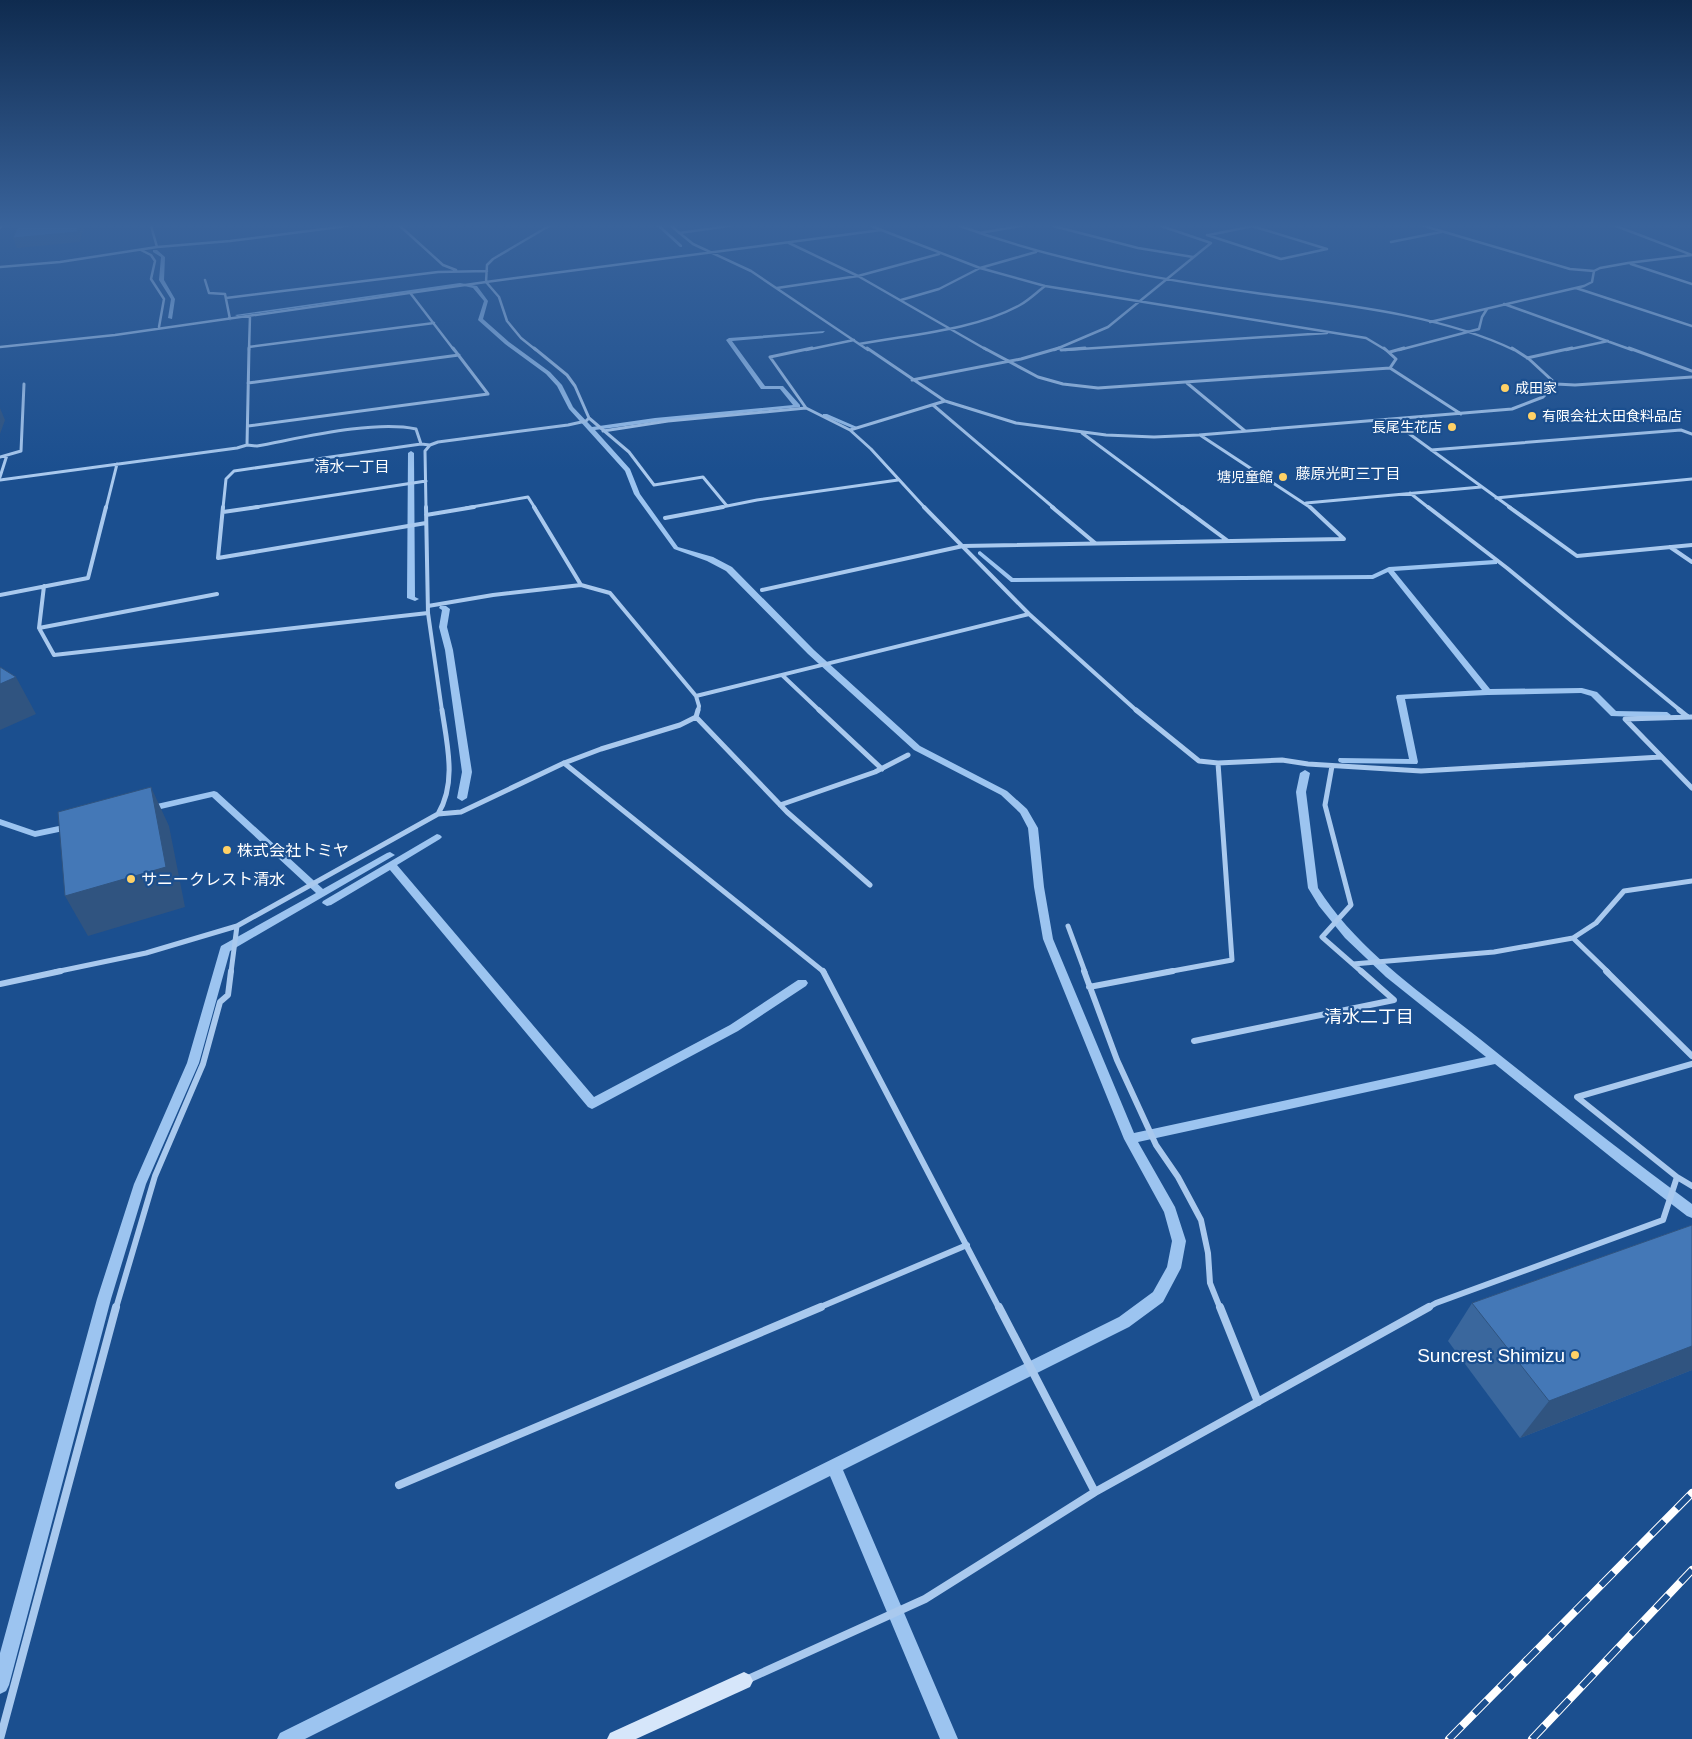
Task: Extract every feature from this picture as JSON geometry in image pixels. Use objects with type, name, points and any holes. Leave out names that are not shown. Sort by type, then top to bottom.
[{"type":"street","points":[[159,327],[163,307]]},
{"type":"street","points":[[228,307],[230,319]]},
{"type":"street","points":[[0,348],[315,307]]},
{"type":"street","points":[[248,426],[488,394],[421,307]]},
{"type":"street","points":[[502,307],[507,321],[522,338],[567,375],[575,386],[589,418],[629,452],[654,485],[703,477],[727,506]]},
{"type":"street","points":[[805,307],[944,402],[1016,423],[1081,432],[1154,437],[1199,435],[1512,409],[1552,392],[1556,384]]},
{"type":"street","points":[[914,307],[1029,374],[1045,381],[1067,386],[1098,388],[1390,368],[1461,414]]},
{"type":"street","points":[[859,344],[949,327],[986,318],[1014,307]]},
{"type":"street","points":[[912,380],[1009,362],[1052,351],[1108,327],[1133,307]]},
{"type":"street","points":[[1173,307],[1366,338],[1390,352],[1396,359],[1390,368]]},
{"type":"street","points":[[1354,307],[1430,322],[1465,332],[1517,352],[1535,363],[1556,384],[1575,385],[1692,377]]},
{"type":"street","points":[[1430,322],[1491,307]]},
{"type":"street","points":[[1513,307],[1692,371]]},
{"type":"street","points":[[1633,307],[1692,326]]},
{"type":"street","points":[[1390,352],[1479,329],[1487,308]]},
{"type":"street","points":[[247,445],[250,316]]},
{"type":"street","points":[[249,347],[434,323]]},
{"type":"street","points":[[1052,351],[1335,332]]},
{"type":"street","points":[[854,340],[770,357],[806,408],[850,430],[871,449],[898,480],[1029,614],[1131,706],[1199,762],[1282,760],[1332,766],[1421,771],[1661,756]]},
{"type":"street","points":[[1527,358],[1608,341]]},
{"type":"street","points":[[248,383],[459,355]]},
{"type":"street","points":[[1187,382],[1245,431]]},
{"type":"street","points":[[0,457],[21,451],[24,384]]},
{"type":"street","points":[[850,430],[944,402]]},
{"type":"street","points":[[934,405],[1095,543]]},
{"type":"street","points":[[601,429],[806,408]]},
{"type":"street","points":[[426,523],[218,558],[226,479],[234,471],[576,424],[589,418]]},
{"type":"street","points":[[1388,419],[1577,556],[1692,545]]},
{"type":"street","points":[[7,455],[0,478],[402,426],[416,429],[421,444]]},
{"type":"street","points":[[1431,450],[1681,430],[1692,434]]},
{"type":"street","points":[[1081,432],[1228,541]]},
{"type":"street","points":[[762,590],[963,546],[1344,539],[1306,503],[1199,435]]},
{"type":"street","points":[[430,445],[425,451],[428,613],[450,765],[446,801],[438,814]]},
{"type":"street","points":[[0,595],[88,578],[117,464]]},
{"type":"street","points":[[1496,498],[1692,479]]},
{"type":"street","points":[[223,512],[426,480]]},
{"type":"street","points":[[664,518],[727,506],[898,480]]},
{"type":"street","points":[[1306,503],[1481,487]]},
{"type":"street","points":[[1410,493],[1507,568],[1690,717]]},
{"type":"street","points":[[426,516],[528,497],[581,585]]},
{"type":"street","points":[[1670,547],[1692,562]]},
{"type":"street","points":[[0,984],[146,953],[237,926],[438,814],[461,812],[564,763],[601,749],[680,725],[696,717],[699,706],[696,696],[610,593],[581,585],[494,595],[428,606]]},
{"type":"street","points":[[44,586],[39,628],[54,655],[428,613]]},
{"type":"street","points":[[39,628],[217,594]]},
{"type":"street","points":[[696,696],[1029,614]]},
{"type":"street","points":[[782,675],[882,769]]},
{"type":"street","points":[[696,717],[780,804],[870,885]]},
{"type":"street","points":[[1690,717],[1625,719],[1692,788]]},
{"type":"street","points":[[780,804],[882,769],[908,755]]},
{"type":"street","points":[[564,763],[824,972],[1096,1492]]},
{"type":"street","points":[[1089,987],[1232,960],[1218,763]]},
{"type":"street","points":[[1194,1041],[1394,1000],[1322,937],[1351,905],[1325,805],[1332,766]]},
{"type":"street","points":[[1353,964],[1494,952],[1573,938],[1596,923],[1624,891],[1692,881]]},
{"type":"street","points":[[0,1739],[106,1341],[155,1176],[203,1064],[220,1002],[228,995],[237,926]]},
{"type":"street","points":[[1068,926],[1117,1060],[1156,1145],[1178,1177],[1202,1220],[1208,1253],[1210,1283],[1258,1402]]},
{"type":"street","points":[[1573,938],[1692,1056]]},
{"type":"street","points":[[1692,1064],[1577,1097],[1677,1177],[1692,1186]]},
{"type":"street","points":[[616,1739],[925,1599],[1096,1492],[1436,1303],[1663,1220],[1677,1177]]},
{"type":"street","points":[[399,1485],[967,1245]]},
{"type":"building","points":[[0,667],[16,677],[0,684]]},
{"type":"building","points":[[151,787],[166,867],[65,896],[58,812]]},
{"type":"building","name":"Suncrest Shimizu","points":[[1692,1225],[1692,1346],[1549,1401],[1472,1303]]},
{"type":"waterway","points":[[170,318],[172,307]]},
{"type":"waterway","points":[[237,315],[293,307]]},
{"type":"waterway","points":[[484,307],[480,319],[507,343],[548,373],[559,385],[571,408],[628,470],[637,494],[676,548],[710,559],[729,569],[811,652],[917,748],[1004,793],[1024,811],[1033,828],[1039,887],[1048,939],[1130,1139]]},
{"type":"waterway","points":[[796,405],[781,387],[763,388],[729,340],[823,332]]},
{"type":"waterway","points":[[591,429],[655,420],[798,406]]},
{"type":"waterway","points":[[825,415],[854,427]]},
{"type":"waterway","points":[[411,453],[411,598],[415,599]]},
{"type":"waterway","points":[[980,553],[1011,580],[1373,577],[1389,569]]},
{"type":"waterway","points":[[1389,569],[1494,562]]},
{"type":"waterway","points":[[1389,569],[1488,692]]},
{"type":"waterway","points":[[443,608],[446,609],[443,627],[449,650],[467,772],[462,798]]},
{"type":"waterway","points":[[1488,692],[1582,690],[1594,694],[1614,714],[1667,715]]},
{"type":"waterway","points":[[1342,760],[1414,762],[1400,697],[1488,692]]},
{"type":"waterway","points":[[1305,773],[1301,792],[1313,888],[1323,904],[1349,935],[1390,974],[1626,1162],[1692,1212]]},
{"type":"waterway","points":[[148,809],[214,794],[322,893]]},
{"type":"waterway","points":[[0,822],[35,834],[73,826]]},
{"type":"waterway","points":[[327,903],[437,837]]},
{"type":"waterway","points":[[0,1685],[104,1299],[140,1184],[193,1063],[225,949],[390,855]]},
{"type":"waterway","points":[[391,865],[592,1104],[734,1028],[802,983]]},
{"type":"waterway","points":[[1130,1139],[1496,1059]]},
{"type":"waterway","points":[[286,1739],[1124,1322],[1158,1297],[1174,1268],[1179,1241],[1170,1211],[1130,1139]]},
{"type":"waterway","points":[[834,1467],[949,1739]]},
{"type":"railway","points":[[1449,1739],[1692,1493]]},
{"type":"railway","points":[[1532,1739],[1692,1570]]},
{"type":"place","name":"成田家","points":[[1505,388]]},
{"type":"place","name":"有限会社太田食料品店","points":[[1532,416]]},
{"type":"place","name":"長尾生花店","points":[[1452,427]]},
{"type":"place","name":"塘児童館","points":[[1283,477]]},
{"type":"place","name":"株式会社トミヤ","points":[[227,850]]},
{"type":"place","name":"サニークレスト清水","points":[[131,879]]},
{"type":"place","name":"Suncrest Shimizu","points":[[1575,1355]]},
{"type":"district","name":"清水一丁目","points":[[352,466]]},
{"type":"district","name":"藤原光町三丁目","points":[[1348,473]]},
{"type":"district","name":"清水二丁目","points":[[1369,1017]]}]
